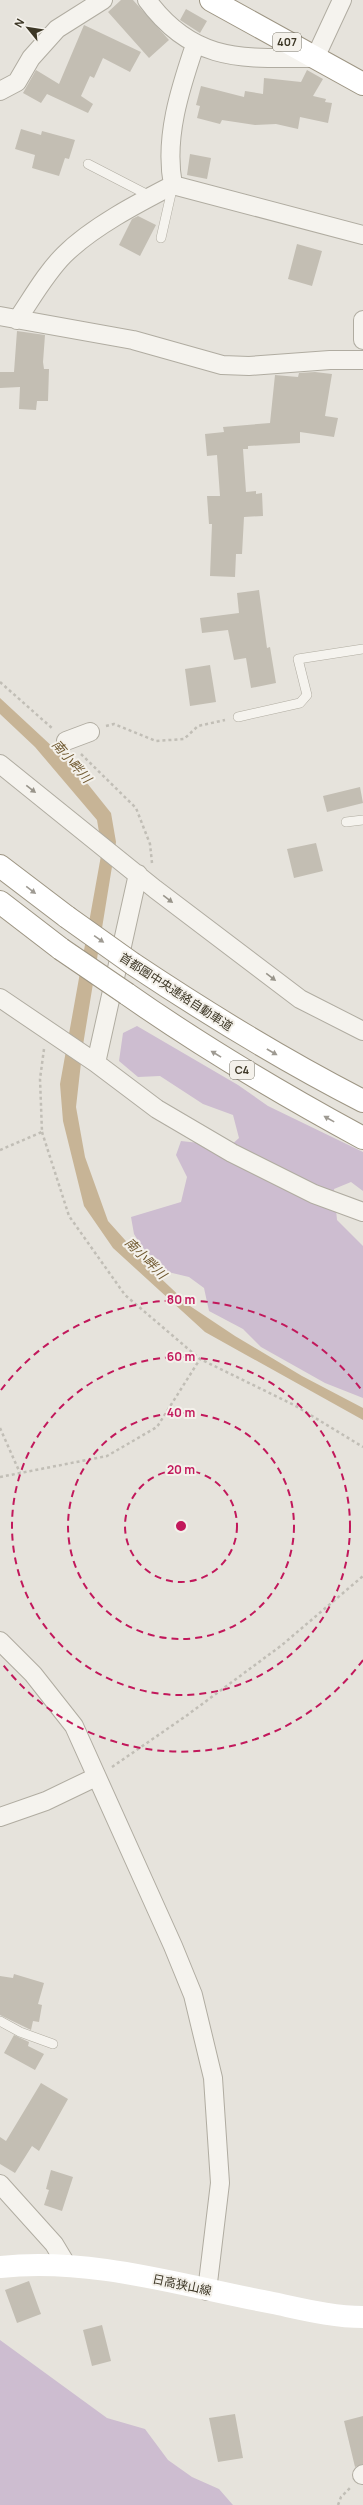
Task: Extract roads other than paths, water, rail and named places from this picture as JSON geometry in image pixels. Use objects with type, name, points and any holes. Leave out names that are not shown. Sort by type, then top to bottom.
[{"type":"main road","name":"407","points":[[211,0],[363,84]]},
{"type":"main road","name":"首都圏中央連絡自動車道","points":[[0,866],[67,917],[133,964],[214,1018],[295,1066],[363,1101]]},
{"type":"main road","name":"C4","points":[[0,902],[61,949],[200,1044],[279,1092],[363,1138]]},
{"type":"main road","name":"日高狭山線","points":[[0,2267],[66,2264],[109,2270],[207,2291],[316,2312],[362,2319]]},
{"type":"street","points":[[0,91],[17,82],[31,58],[57,29],[103,0]]},
{"type":"street","points":[[147,0],[162,20],[195,45],[221,53],[251,58],[315,58],[342,0]]},
{"type":"street","points":[[173,185],[170,168],[177,101],[195,45]]},
{"type":"street","points":[[18,320],[64,255],[94,232],[150,196],[173,185],[363,235]]},
{"type":"street","points":[[0,316],[133,340],[222,365],[249,366],[330,360],[363,360]]},
{"type":"street","points":[[363,320],[363,340]]},
{"type":"street","points":[[66,741],[90,732]]},
{"type":"street","points":[[0,764],[155,889],[300,999],[363,1031]]},
{"type":"street","points":[[96,1063],[138,874]]},
{"type":"street","points":[[0,998],[96,1063],[157,1109],[232,1153],[314,1194],[363,1212]]},
{"type":"street","points":[[0,1641],[33,1674],[74,1726],[173,1946],[193,1995],[213,2078],[220,2183],[207,2291]]},
{"type":"street","points":[[0,1817],[46,1801],[96,1777]]},
{"type":"street","points":[[0,2184],[54,2244],[66,2264]]},
{"type":"lane","points":[[88,164],[150,196]]},
{"type":"lane","points":[[161,238],[173,185]]},
{"type":"lane","points":[[238,718],[300,703],[307,695],[298,659],[363,649]]},
{"type":"lane","points":[[346,822],[363,820]]},
{"type":"lane","points":[[0,2021],[20,2032],[53,2044]]},
{"type":"water label","name":"南小畔川","points":[[72,761]]},
{"type":"water label","name":"南小畔川","points":[[146,1258]]}]
